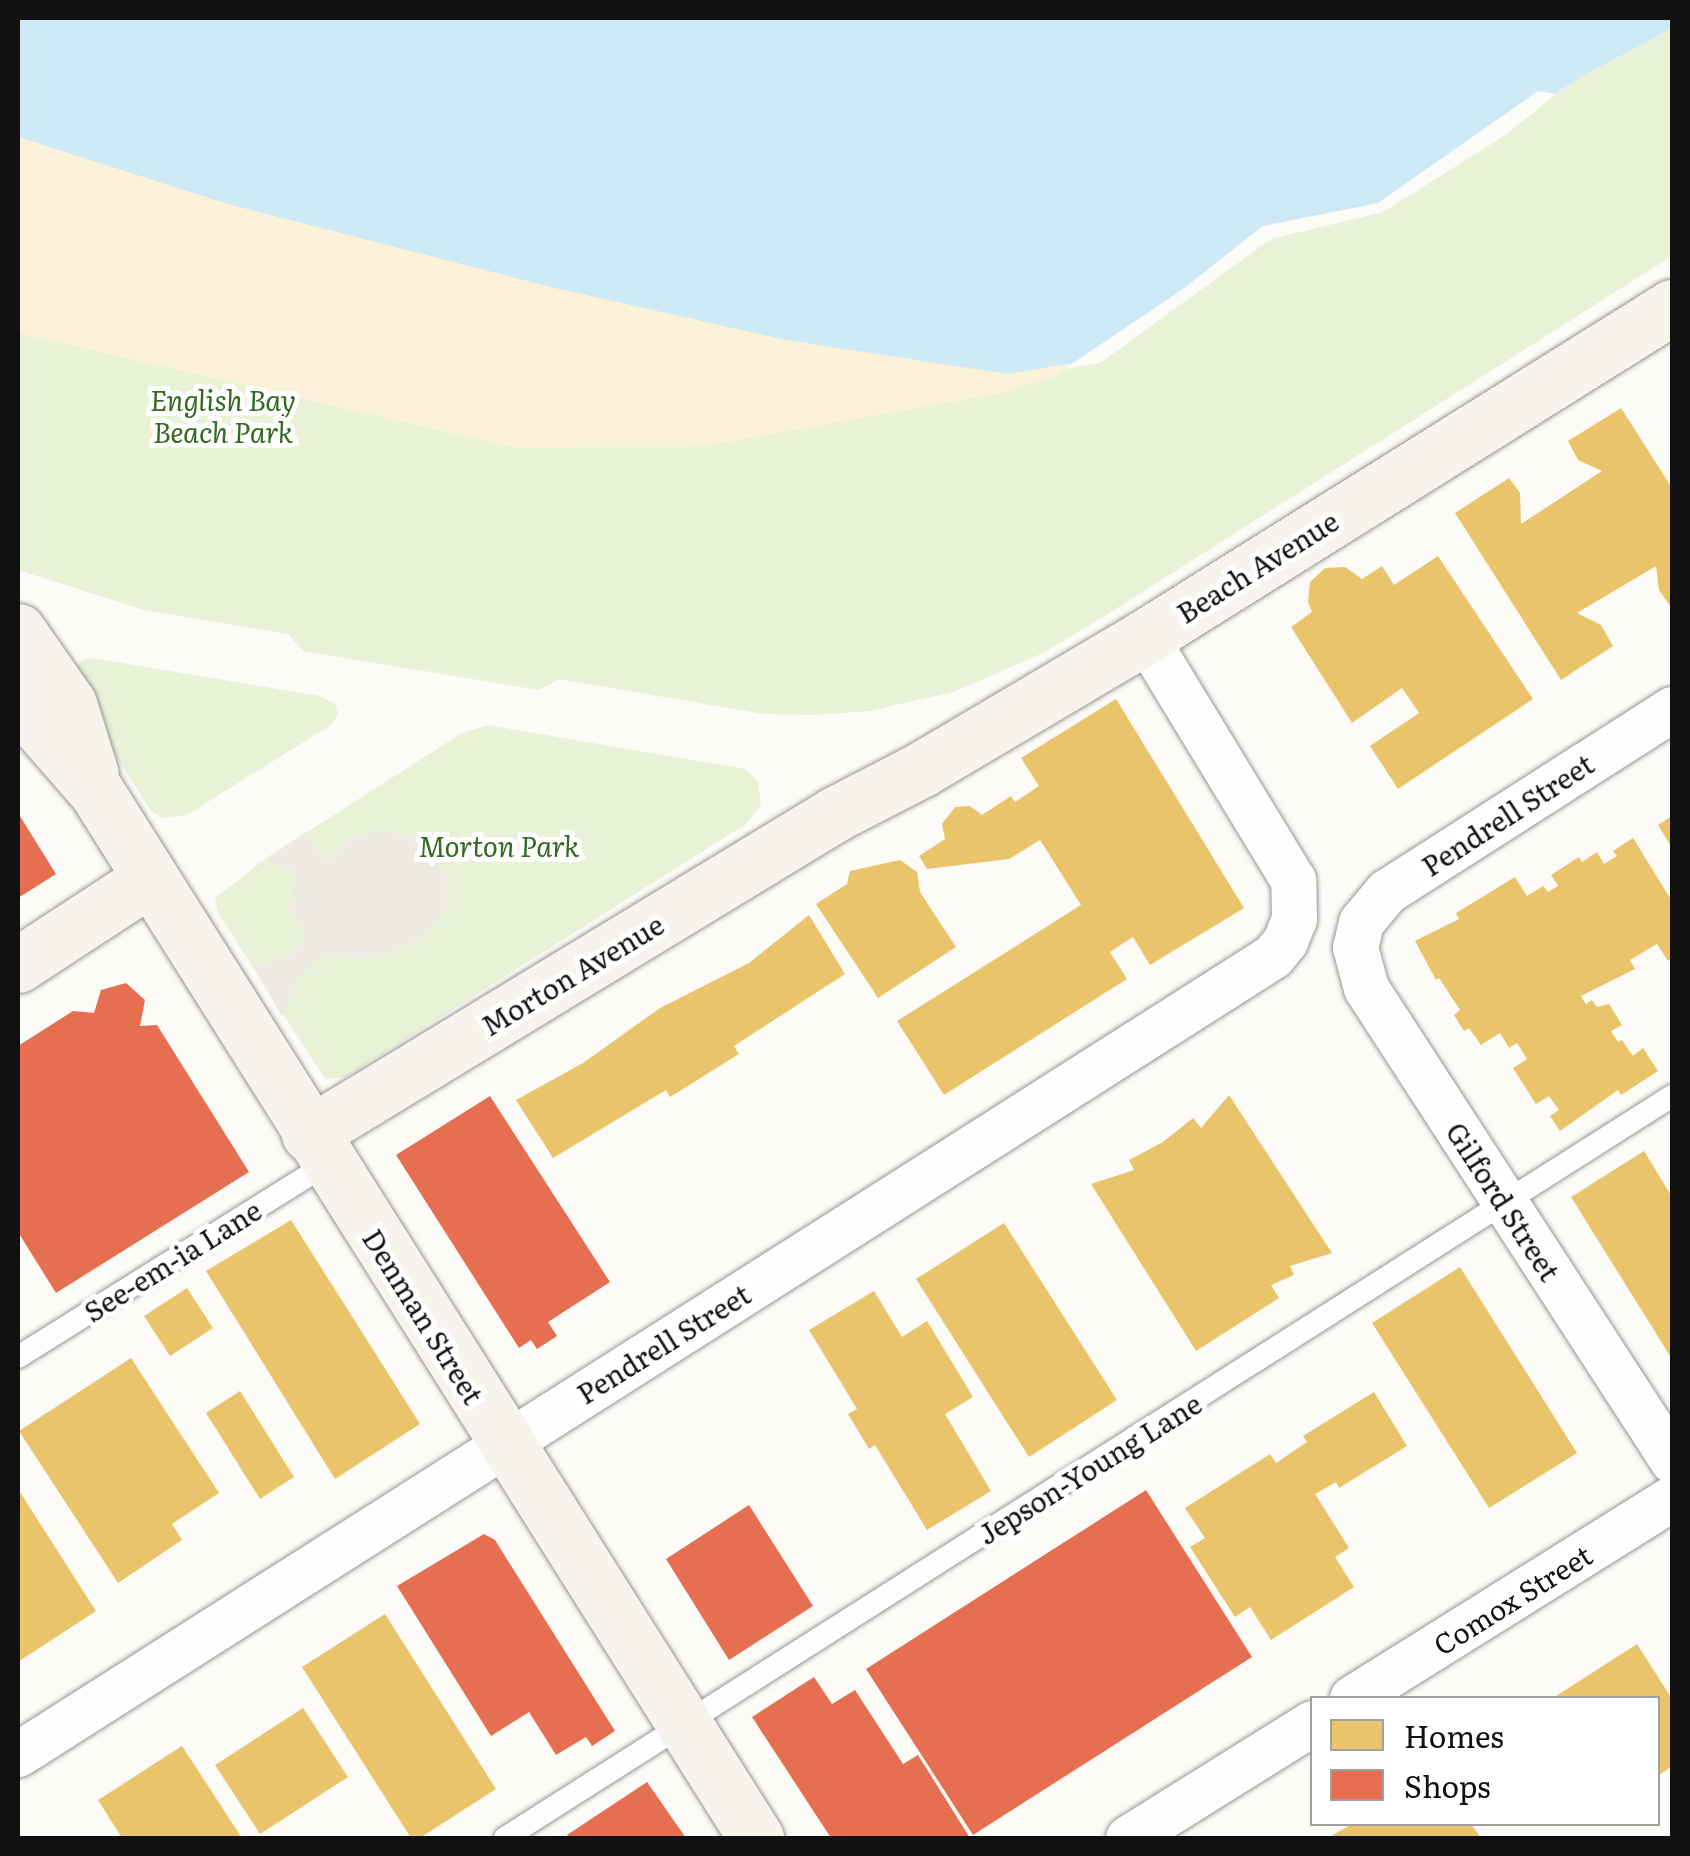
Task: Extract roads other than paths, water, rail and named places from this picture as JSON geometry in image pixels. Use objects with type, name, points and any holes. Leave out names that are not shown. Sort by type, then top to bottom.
[{"type":"street","name":"Beach Avenue","points":[[835,814],[922,769],[1144,637],[1672,308]]},
{"type":"street","name":"Denman Street","points":[[18,631],[69,704],[96,791]]},
{"type":"street","name":"Pendrell Street","points":[[18,1754],[1261,966],[1285,941],[1294,919],[1297,894],[1288,866],[1144,637]]},
{"type":"street","name":"Denman Street","points":[[18,702],[96,791],[148,880],[756,1838]]},
{"type":"street","name":"Pendrell Street","points":[[1357,934],[1368,911],[1387,891],[1672,709]]},
{"type":"street","name":"Morton Avenue","points":[[318,1149],[835,814]]},
{"type":"street","points":[[18,966],[148,880]]},
{"type":"street","name":"Gilford Street","points":[[1357,934],[1357,960],[1366,988],[1672,1460]]},
{"type":"street","name":"Comox Street","points":[[1355,1696],[1672,1498]]},
{"type":"street","points":[[1128,1838],[1310,1724]]},
{"type":"lane","name":"Jepson-Young Lane","points":[[505,1838],[1672,1096]]},
{"type":"lane","name":"See-em-ia Lane","points":[[18,1356],[318,1149]]},
{"type":"water","points":[[18,18],[1672,18],[1672,28],[1580,78],[1380,207],[1268,234],[1098,359],[1008,374],[786,340],[555,288],[228,204],[18,137]]},
{"type":"park label","name":"English Bay Beach Park","points":[[223,415]]},
{"type":"park label","name":"Morton Park","points":[[499,845]]}]
